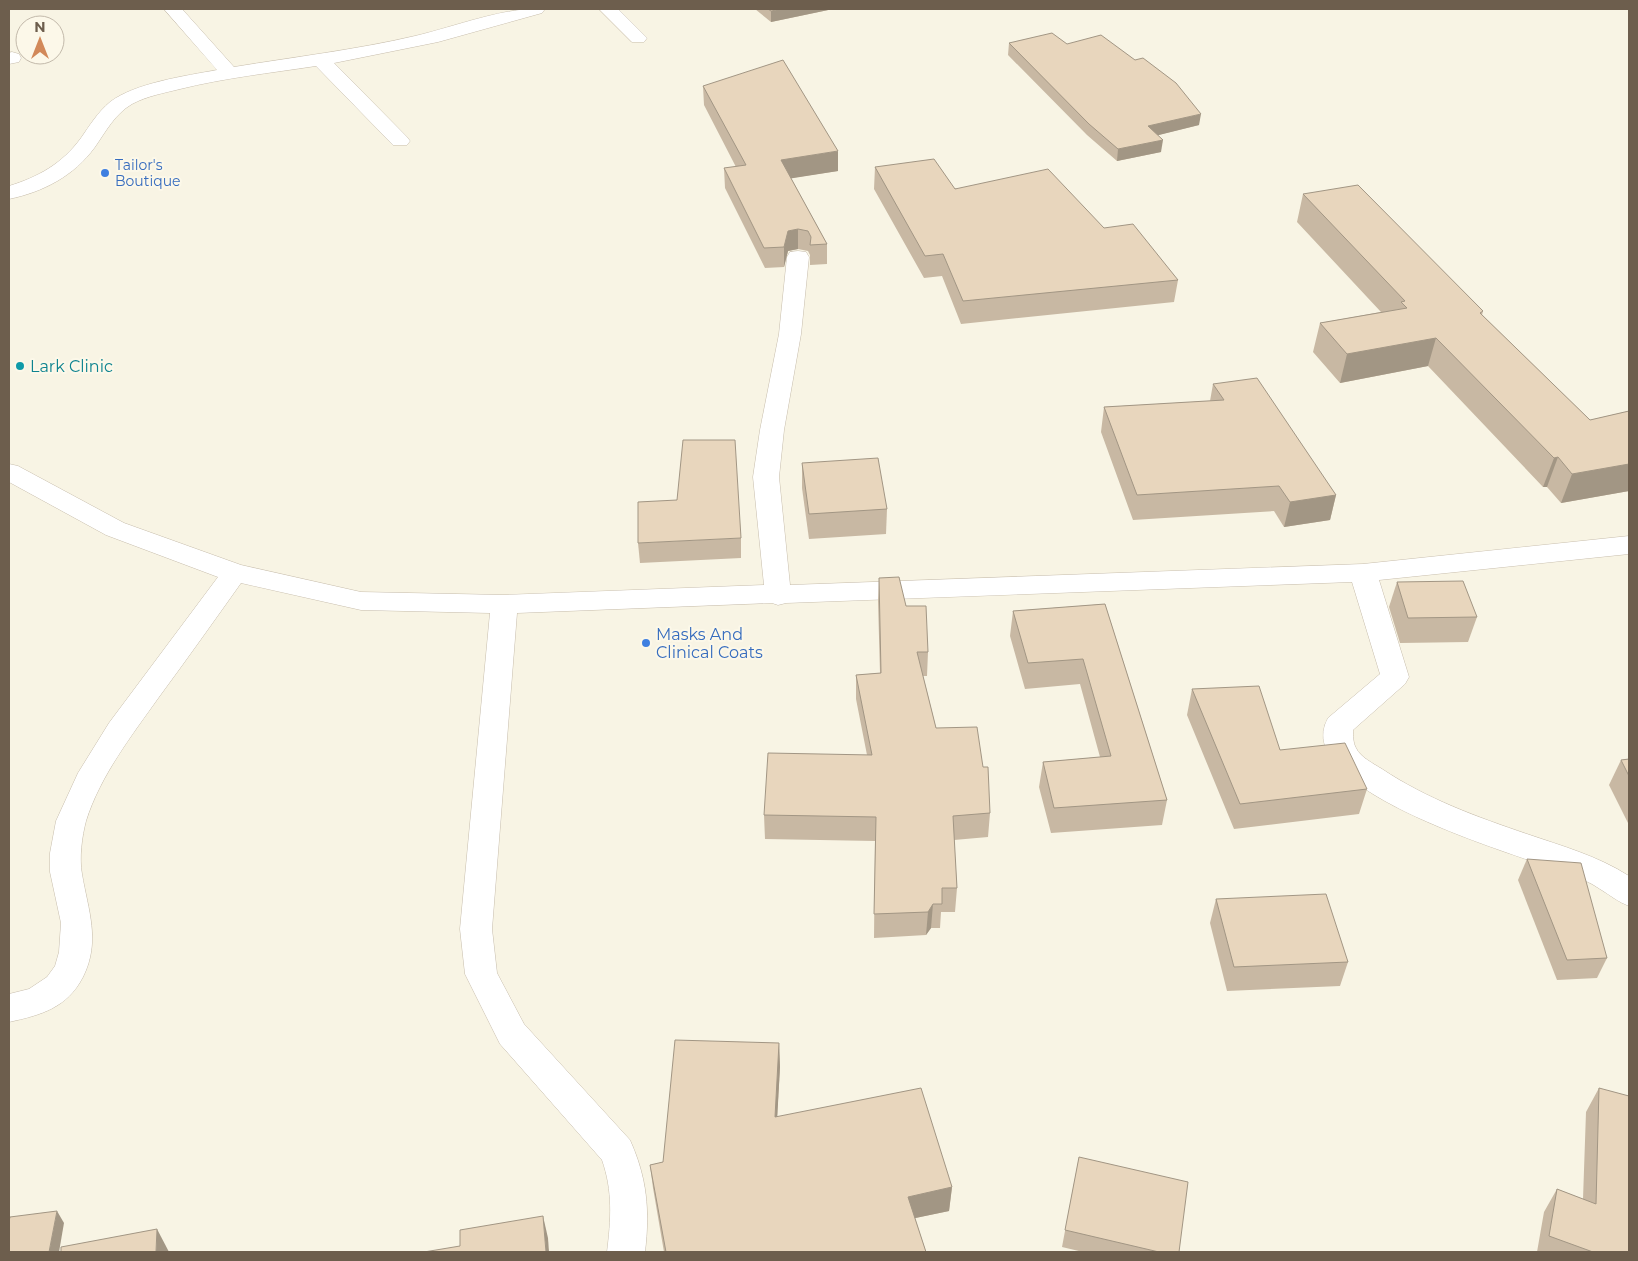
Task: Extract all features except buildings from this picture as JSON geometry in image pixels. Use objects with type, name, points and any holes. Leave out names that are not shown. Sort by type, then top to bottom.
[{"type":"street","points":[[9,193],[28,188],[58,173],[82,150],[101,121],[114,108],[135,96],[229,73],[320,60],[460,32],[536,9]]},
{"type":"street","points":[[608,9],[638,38]]},
{"type":"street","points":[[180,10],[229,73]]},
{"type":"street","points":[[320,60],[400,141]]},
{"type":"street","points":[[778,596],[766,477],[772,430],[790,334],[798,257]]},
{"type":"street","points":[[9,472],[115,529],[236,573],[361,601],[504,604],[778,596],[1363,573],[1629,545]]},
{"type":"street","points":[[9,1008],[38,1000],[59,987],[70,970],[75,952],[77,923],[66,872],[66,853],[71,822],[93,773],[119,731],[236,573]]},
{"type":"street","points":[[1363,573],[1395,677],[1338,726],[1338,739],[1343,754],[1358,768],[1398,796],[1431,812],[1581,865],[1606,876],[1629,893]]},
{"type":"street","points":[[504,604],[476,929],[481,974],[512,1034],[562,1092],[617,1151],[627,1179],[630,1223],[626,1252]]},
{"type":"place","name":"Tailor's Boutique","points":[[105,173]]},
{"type":"place","name":"Lark Clinic","points":[[20,366]]},
{"type":"place","name":"Masks And Clinical Coats","points":[[646,643]]}]
